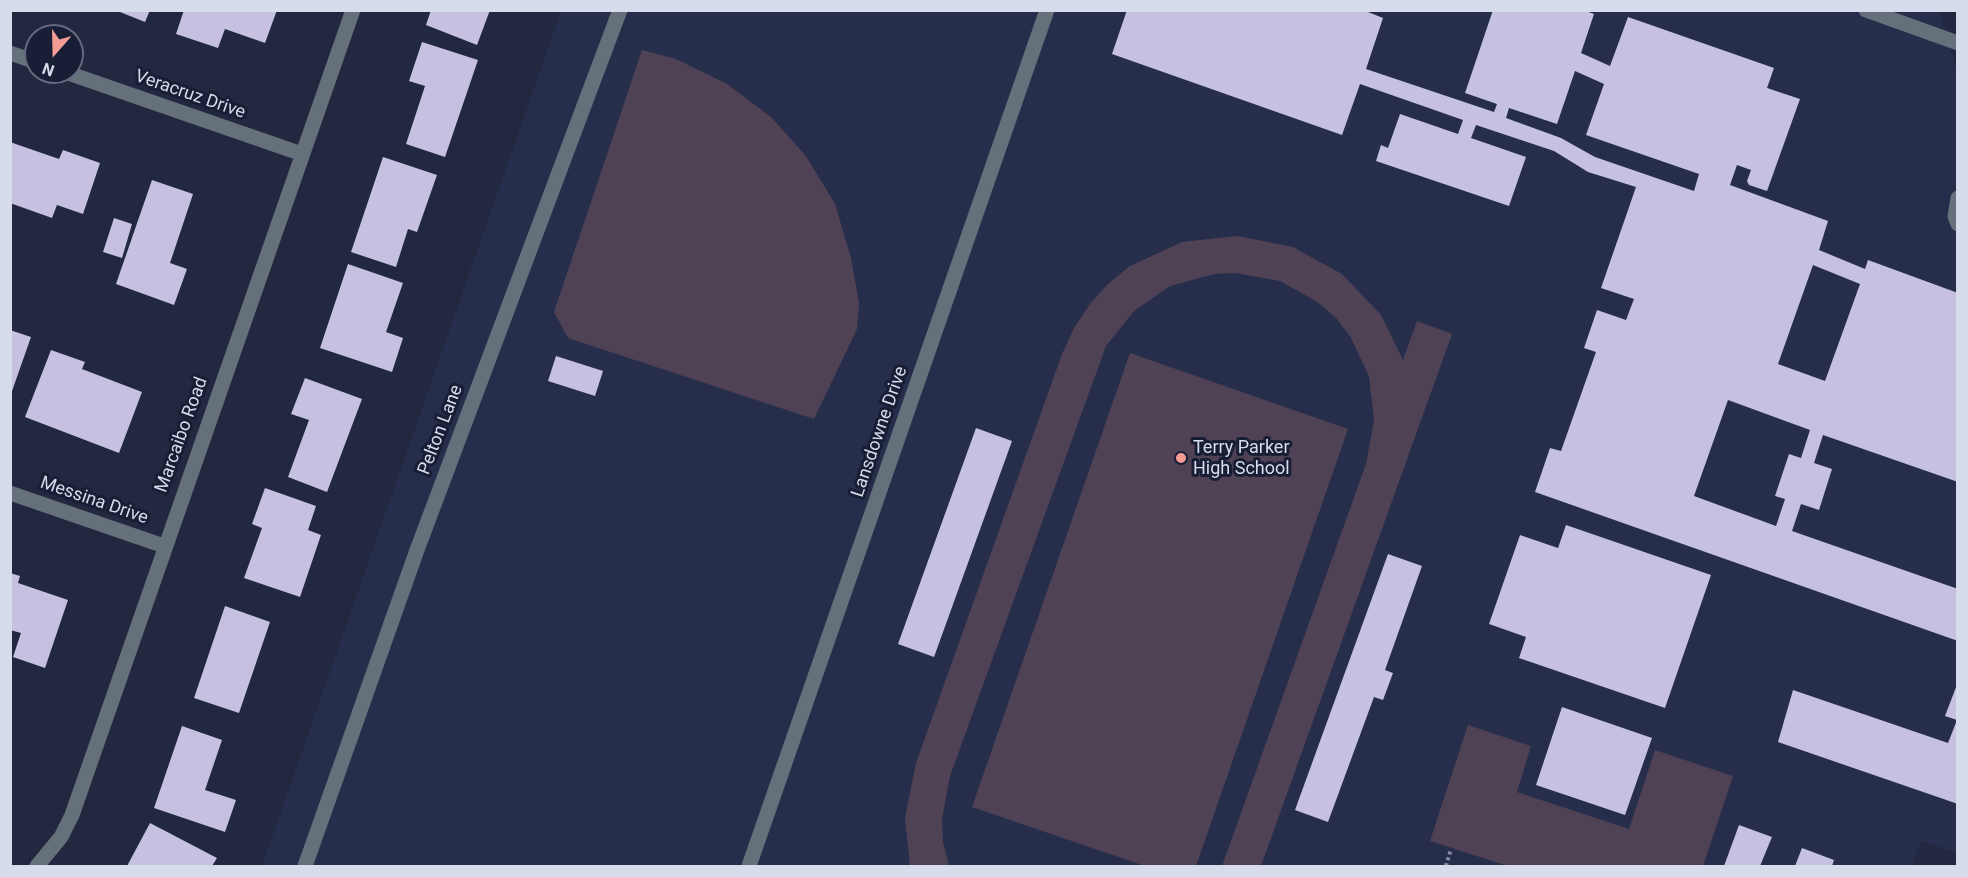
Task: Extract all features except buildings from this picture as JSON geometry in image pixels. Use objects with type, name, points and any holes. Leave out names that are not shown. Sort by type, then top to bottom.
[{"type":"street","name":"Marcaibo Road","points":[[37,867],[61,837],[72,815],[352,10]]},
{"type":"street","name":"Pelton Lane","points":[[305,867],[417,550],[620,10]]},
{"type":"street","name":"Lansdowne Drive","points":[[749,867],[1047,10]]},
{"type":"street","points":[[1866,10],[1958,43]]},
{"type":"street","name":"Veracruz Drive","points":[[84,79],[302,154]]},
{"type":"street","points":[[1958,198],[1955,216],[1958,224]]},
{"type":"street","name":"Messina Drive","points":[[10,493],[164,546]]},
{"type":"path","points":[[1446,867],[1451,849]]},
{"type":"shaded area","name":"Terry Parker High School","points":[[561,11],[1939,11],[1958,74],[1957,853],[1921,841],[1912,866],[262,866]]},
{"type":"shaded area","points":[[642,50],[676,59],[727,84],[771,117],[806,156],[835,204],[851,258],[859,303],[857,329],[814,419],[568,338],[554,312]]},
{"type":"shaded area","points":[[1237,236],[1293,247],[1342,274],[1381,315],[1403,360],[1417,321],[1452,334],[1261,866],[1222,866],[1366,464],[1374,420],[1369,376],[1350,336],[1336,318],[1319,303],[1280,281],[1236,273],[1214,274],[1170,286],[1134,311],[1106,346],[950,776],[942,819],[943,842],[949,866],[910,866],[905,818],[916,763],[1062,354],[1074,328],[1090,304],[1108,284],[1130,266],[1182,242]]},
{"type":"shaded area","points":[[1130,353],[1348,429],[1196,866],[1145,866],[972,807]]},
{"type":"shaded area","points":[[1468,725],[1531,746],[1517,792],[1629,829],[1655,750],[1733,776],[1703,866],[1508,866],[1430,841]]},
{"type":"place","name":"Terry Parker High School","points":[[1181,458]]}]
